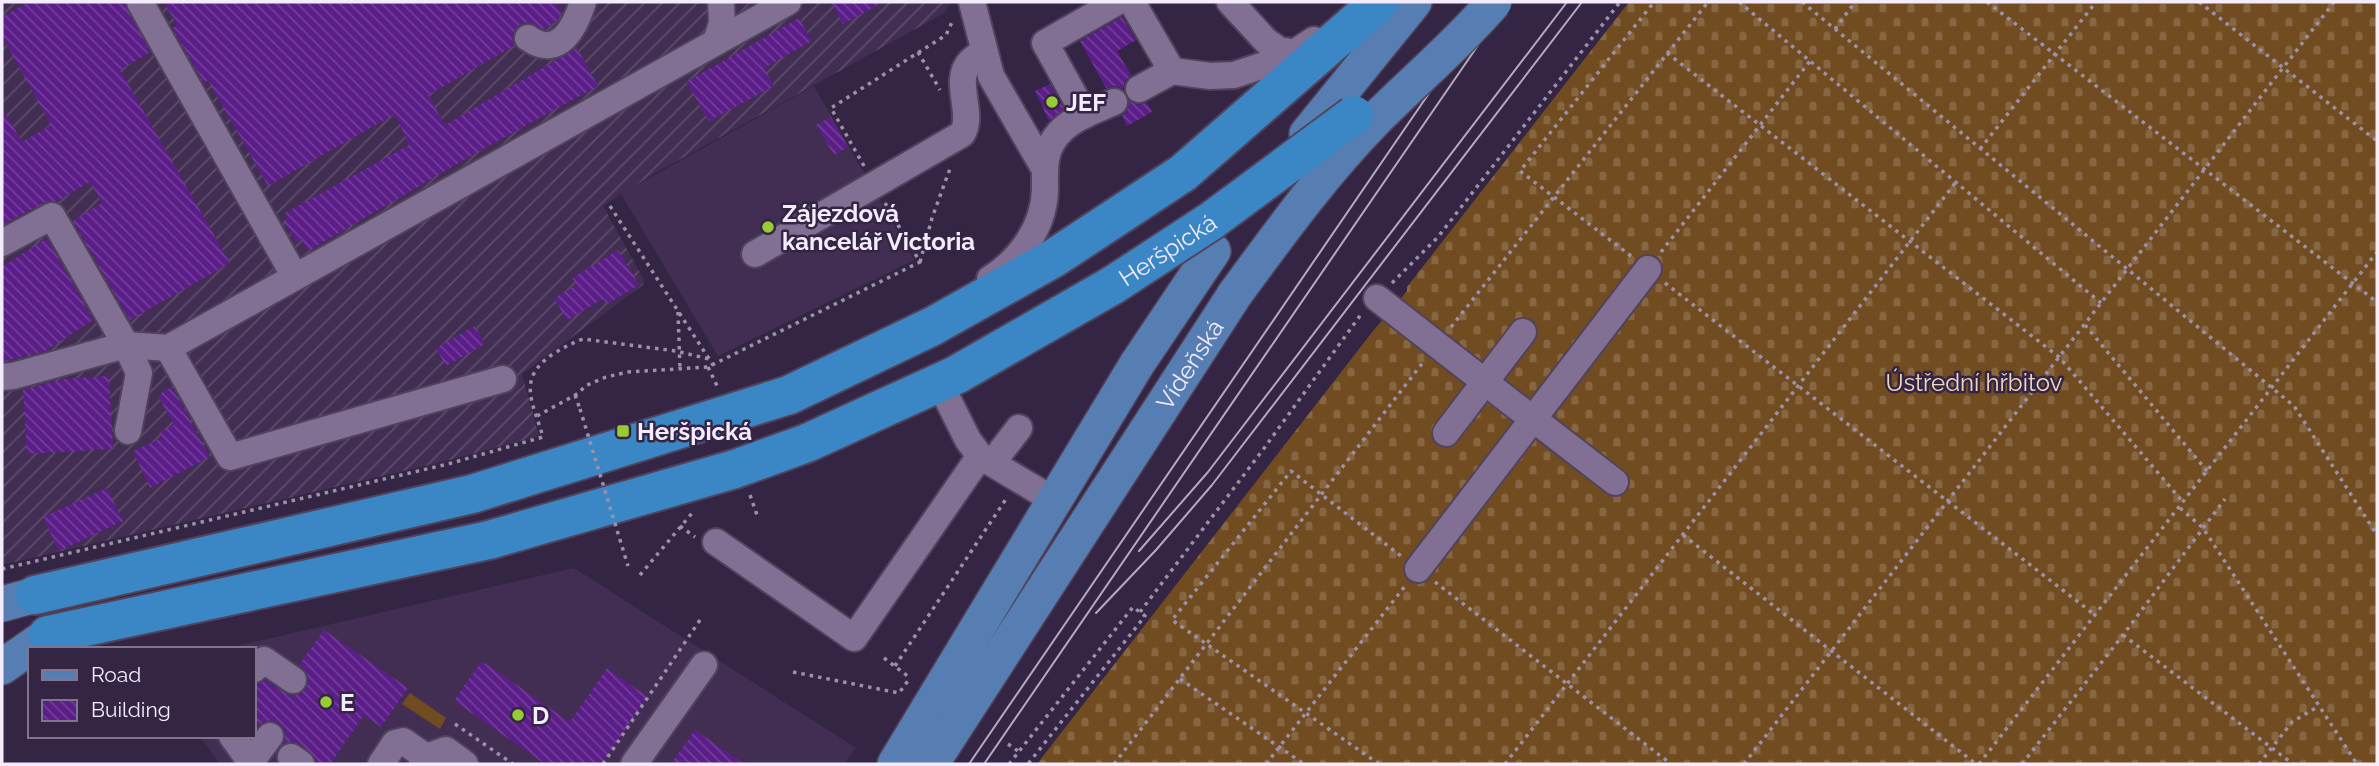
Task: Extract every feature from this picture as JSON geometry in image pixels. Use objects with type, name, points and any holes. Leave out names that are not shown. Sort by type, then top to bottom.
[{"type":"highway","points":[[10,595],[472,494],[789,395],[933,326],[1054,258],[1183,173],[1379,2]]},
{"type":"highway","name":"Heršpická","points":[[48,635],[489,540],[735,469],[807,443],[939,382],[1113,285],[1211,221],[1354,116],[1483,2]]},
{"type":"main road","points":[[1307,134],[1414,2]]},
{"type":"main road","name":"Vídeňská","points":[[931,764],[1235,294],[1325,175],[1376,119],[1494,2]]},
{"type":"main road","name":"Vídeňská","points":[[895,764],[1137,364],[1213,251]]},
{"type":"main road","points":[[31,647],[48,635]]},
{"type":"main road","name":"Heršpická","points":[[2,649],[48,635]]},
{"type":"main road","points":[[2,667],[28,649]]},
{"type":"street","points":[[140,2],[295,277]]},
{"type":"street","points":[[528,38],[544,46],[554,45],[566,36],[577,22],[583,2]]},
{"type":"street","points":[[716,42],[722,23],[720,2]]},
{"type":"street","points":[[2,377],[126,345],[168,348],[788,2]]},
{"type":"street","points":[[1086,115],[1045,43],[1117,2]]},
{"type":"street","points":[[1132,2],[1172,71]]},
{"type":"street","points":[[1230,2],[1266,41],[1279,50],[1297,53]]},
{"type":"street","points":[[1139,89],[1172,71],[1210,76],[1234,75],[1269,65],[1297,53],[1357,2]]},
{"type":"street","points":[[965,6],[1002,96],[1032,143],[1044,168]]},
{"type":"street","points":[[755,254],[868,178],[962,134],[966,127],[965,69],[968,63],[984,52]]},
{"type":"street","points":[[933,326],[965,293],[1006,267],[1032,235],[1043,208],[1044,168],[1055,138],[1064,128],[1114,102]]},
{"type":"street","points":[[2,243],[52,216],[126,345],[139,373],[128,430]]},
{"type":"street","points":[[1418,569],[1527,415],[1648,269]]},
{"type":"street","points":[[1377,298],[1615,482]]},
{"type":"street","points":[[1446,433],[1523,332]]},
{"type":"street","points":[[168,348],[230,457],[503,379]]},
{"type":"street","points":[[939,382],[964,432],[986,459],[1055,501]]},
{"type":"street","points":[[716,542],[854,638],[986,459],[1019,428]]},
{"type":"street","points":[[256,667],[264,660],[293,680]]},
{"type":"street","points":[[634,764],[683,713],[704,665]]},
{"type":"street","points":[[233,738],[251,763],[270,736]]},
{"type":"street","points":[[381,764],[395,743],[402,741],[424,760],[446,750],[465,764]]},
{"type":"path","points":[[1654,2],[1520,171],[2095,615]]},
{"type":"path","points":[[1114,764],[1437,345],[1708,2]]},
{"type":"path","points":[[1739,2],[2101,303]]},
{"type":"path","points":[[1802,2],[2294,406],[2377,535]]},
{"type":"path","points":[[1835,29],[1856,2]]},
{"type":"path","points":[[1987,2],[2377,302]]},
{"type":"path","points":[[1980,149],[2096,2]]},
{"type":"path","points":[[2199,2],[2377,141]]},
{"type":"path","points":[[1744,764],[2334,2]]},
{"type":"path","points":[[920,262],[868,178],[866,169],[831,108],[946,35],[965,6]]},
{"type":"path","points":[[918,52],[944,98]]},
{"type":"path","points":[[1667,53],[2059,357],[2183,502]]},
{"type":"path","points":[[1648,269],[1810,61]]},
{"type":"path","points":[[537,416],[575,395],[585,386],[606,377],[628,372],[710,366],[920,262],[932,218],[955,156]]},
{"type":"path","points":[[1505,764],[1956,182]]},
{"type":"path","points":[[610,206],[709,359],[721,395]]},
{"type":"path","points":[[1684,535],[1977,764],[2377,252]]},
{"type":"path","points":[[678,310],[680,369]]},
{"type":"path","points":[[2085,324],[2207,471]]},
{"type":"path","points":[[10,595],[543,437],[530,393],[532,374],[541,363],[570,343],[596,339],[709,359]]},
{"type":"path","points":[[575,395],[628,566]]},
{"type":"path","points":[[1379,764],[1172,620],[1291,471],[1671,764]]},
{"type":"path","points":[[895,666],[1018,480]]},
{"type":"path","points":[[747,486],[757,515]]},
{"type":"path","points":[[2022,764],[2225,499]]},
{"type":"path","points":[[2179,507],[2203,528],[2357,764]]},
{"type":"path","points":[[640,575],[695,509]]},
{"type":"path","points":[[1266,764],[1418,569]]},
{"type":"path","points":[[1009,764],[1133,607],[1145,616],[1028,764]]},
{"type":"path","points":[[603,764],[702,617]]},
{"type":"path","points":[[2123,635],[2293,764]]},
{"type":"path","points":[[793,672],[899,693],[910,678],[884,658]]},
{"type":"path","points":[[1180,678],[1304,764]]},
{"type":"path","points":[[2259,764],[2292,722],[2319,706]]},
{"type":"path","points":[[455,724],[513,764]]},
{"type":"path","points":[[1008,744],[1018,751]]},
{"type":"shaded area","points":[[2,2],[951,2],[944,13],[652,175],[603,206],[644,280],[643,285],[522,374],[539,436],[446,461],[2,565]]},
{"type":"shaded area","name":"Zájezdová kancelář Victoria","points":[[814,86],[914,260],[718,356],[621,194]]},
{"type":"shaded area","points":[[574,568],[856,748],[844,764],[220,764],[200,738],[256,738],[256,647],[233,647]]},
{"type":"green space","name":"Ústřední hřbitov","points":[[1629,2],[2377,2],[2377,764],[1037,764]]},
{"type":"green space","points":[[410,693],[446,718],[440,729],[402,704]]},
{"type":"building","points":[[28,2],[124,2],[150,52],[120,70],[230,263],[130,320],[73,221],[102,203],[90,182],[57,201],[45,202],[2,225],[2,107],[22,142],[51,125],[2,36],[2,17]]},
{"type":"building","points":[[164,2],[555,2],[562,13],[557,21],[544,29],[528,22],[520,24],[514,31],[514,46],[428,95],[445,125],[577,48],[598,86],[474,154],[308,251],[301,239],[296,242],[283,221],[289,218],[285,213],[409,145],[395,114],[268,186],[208,80],[204,83],[173,28],[177,25]]},
{"type":"building","points":[[831,2],[883,2],[843,24]]},
{"type":"building","points":[[1122,17],[1136,40],[1117,51],[1131,75],[1125,81],[1123,89],[1115,86],[1106,88],[1080,41]]},
{"type":"building","points":[[799,18],[812,41],[764,68],[774,86],[709,121],[686,82]]},
{"type":"building","name":"JEF","points":[[1050,84],[1064,109],[1049,121],[1035,91]]},
{"type":"building","points":[[1129,101],[1138,105],[1147,103],[1152,112],[1127,126],[1122,116],[1127,111]]},
{"type":"building","points":[[831,117],[848,147],[834,155],[816,125]]},
{"type":"building","points":[[47,238],[93,320],[45,351],[4,361],[2,267]]},
{"type":"building","points":[[618,250],[639,285],[607,304],[603,299],[567,320],[554,298],[577,285],[572,278]]},
{"type":"building","points":[[475,326],[485,344],[446,366],[436,348]]},
{"type":"building","points":[[109,376],[113,449],[27,454],[23,390],[63,379]]},
{"type":"building","points":[[172,387],[210,457],[150,488],[133,451],[162,438],[159,433],[174,425],[158,395]]},
{"type":"building","points":[[107,488],[123,521],[59,551],[43,517]]},
{"type":"building","name":"E","points":[[324,630],[408,688],[381,727],[364,715],[330,764],[317,764],[315,757],[300,744],[292,741],[284,743],[285,730],[279,723],[271,720],[256,726],[256,685],[265,680],[292,696],[300,694],[309,681],[307,673],[299,665]]},
{"type":"building","name":"D","points":[[481,662],[570,722],[607,668],[648,697],[601,764],[545,764],[457,703],[455,699]]},
{"type":"building","points":[[695,730],[744,764],[671,764]]},
{"type":"tram line","points":[[1139,551],[1208,472],[1567,2]]},
{"type":"tram line","points":[[1096,613],[1156,550],[1212,485],[1582,2]]},
{"type":"tram line","points":[[984,764],[1492,25]]},
{"type":"tram line","points":[[969,764],[1445,70]]},
{"type":"place","name":"JEF","points":[[1052,102]]},
{"type":"place","name":"Zájezdová kancelář Victoria","points":[[768,227]]},
{"type":"place","name":"Heršpická","points":[[623,431]]},
{"type":"place","name":"E","points":[[326,702]]},
{"type":"place","name":"D","points":[[518,715]]}]
